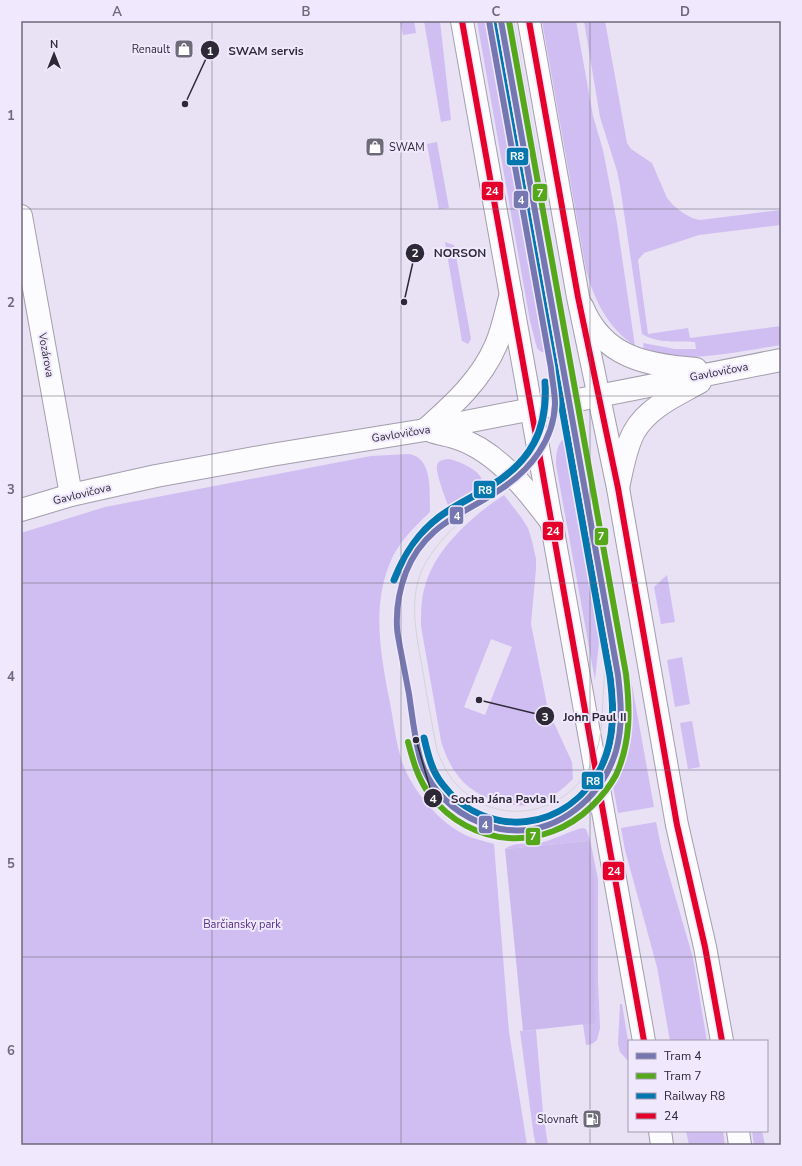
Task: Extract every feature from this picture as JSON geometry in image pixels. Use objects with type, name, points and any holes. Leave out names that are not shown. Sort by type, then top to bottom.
[{"type":"main road","points":[[462,21],[644,1040]]},
{"type":"main road","points":[[529,21],[578,297],[618,488],[677,825],[705,947],[722,1040]]},
{"type":"main road","name":"Vozárova","points":[[21,216],[71,495]]},
{"type":"main road","points":[[426,430],[457,402],[482,370],[496,344],[511,294]]},
{"type":"main road","points":[[578,297],[594,329],[607,343],[628,356],[657,365],[719,371]]},
{"type":"main road","name":"Gavlovičova","points":[[21,510],[71,495],[156,476],[271,455],[426,430],[719,371],[781,360]]},
{"type":"main road","points":[[618,488],[629,445],[634,432],[641,422],[659,405],[719,371]]},
{"type":"main road","points":[[426,430],[458,438],[478,448],[498,462],[534,499],[552,523]]},
{"type":"main road","points":[[660,1132],[662,1145]]},
{"type":"main road","points":[[738,1132],[740,1145]]},
{"type":"green space","points":[[400,21],[414,21],[416,33],[403,35]]},
{"type":"green space","points":[[424,21],[440,21],[451,120],[441,122]]},
{"type":"green space","points":[[477,21],[485,21],[545,353],[537,348],[530,321]]},
{"type":"green space","points":[[505,21],[514,21],[569,331],[569,344],[565,351]]},
{"type":"green space","points":[[542,21],[576,21],[593,116],[603,150],[617,223],[635,346],[625,339],[603,312],[598,303],[586,270]]},
{"type":"green space","points":[[584,21],[605,21],[627,143],[631,149],[652,163],[667,198],[673,205],[692,218],[700,220],[781,210],[781,225],[699,235],[644,253],[638,260],[648,334],[688,328],[690,338],[781,326],[781,345],[691,357],[678,357],[644,352],[643,343],[675,349],[696,349],[695,342],[661,341],[642,334],[620,186],[617,171],[600,117]]},
{"type":"green space","points":[[437,142],[449,208],[439,209],[427,144]]},
{"type":"green space","points":[[445,242],[454,245],[471,339],[468,344],[462,341]]},
{"type":"green space","points":[[569,435],[599,610],[599,641],[595,680],[556,465],[558,447]]},
{"type":"green space","points":[[581,437],[589,449],[591,458],[654,807],[618,813],[611,776],[621,754],[625,739],[626,703],[624,677]]},
{"type":"green space","name":"Barčiansky park","points":[[409,454],[417,457],[423,462],[426,469],[430,487],[430,512],[405,538],[393,556],[386,573],[382,591],[379,627],[386,680],[400,755],[404,767],[417,790],[434,812],[454,829],[465,835],[494,844],[509,1032],[527,1145],[21,1145],[21,533],[105,507],[371,456]]},
{"type":"green space","points":[[448,459],[457,461],[474,470],[481,478],[482,482],[478,487],[448,505],[437,473],[437,465],[441,460]]},
{"type":"green space","points":[[504,495],[528,528],[536,559],[531,624],[548,710],[572,762],[573,779],[560,791],[545,800],[534,804],[514,805],[483,796],[466,784],[450,764],[441,741],[421,626],[425,586],[437,559],[457,534],[480,512]],"holes":[[[491,639],[512,647],[485,715],[464,707]]]},
{"type":"green space","points":[[667,575],[675,622],[661,624],[654,587]]},
{"type":"green space","points":[[682,657],[690,704],[675,707],[667,660]]},
{"type":"green space","points":[[692,721],[700,767],[688,769],[680,723]]},
{"type":"green space","points":[[656,822],[662,851],[693,958],[707,1040],[670,1040],[657,967],[625,850],[621,828]]},
{"type":"green space","points":[[582,828],[586,829],[590,840],[598,879],[598,981],[600,1028],[597,1040],[592,1044],[586,1045],[583,1024],[595,1022],[588,841],[505,849],[517,844],[535,844],[545,842]]},
{"type":"green space","points":[[620,1004],[622,1004],[628,1041],[628,1061],[620,1052],[618,1044]]},
{"type":"green space","points":[[536,1030],[543,1113],[548,1145],[536,1145],[534,1137],[520,1031]]},
{"type":"green space","points":[[686,1132],[723,1132],[725,1145],[689,1145]]},
{"type":"green space","points":[[752,1132],[762,1132],[765,1145],[754,1145]]},
{"type":"shaded area","points":[[588,841],[594,882],[595,1023],[523,1031],[505,849]]},
{"type":"tram line","name":"4","points":[[489,21],[551,368],[555,400],[554,417],[545,442],[531,463],[522,473],[501,489],[446,522],[424,542],[414,556],[404,578],[398,606],[397,629],[417,746],[422,764],[431,783],[444,799],[461,813],[470,818],[498,829],[526,830],[544,826],[560,819],[576,810],[589,798],[609,768],[616,751],[620,732],[621,703],[618,675],[501,21]]},
{"type":"tram line","name":"7","points":[[408,742],[422,783],[430,795],[447,813],[466,826],[487,834],[508,838],[530,837],[552,832],[573,821],[592,806],[616,775],[621,763],[627,738],[629,713],[626,674],[509,21]]},
{"type":"tram line","points":[[495,493],[454,527],[435,548],[422,570],[415,595],[416,633],[437,750],[449,774],[457,785],[467,794],[484,805],[503,810],[521,811],[540,808],[557,801],[572,790],[585,775],[597,751],[601,728],[606,652],[605,607]]},
{"type":"rail line","name":"R8","points":[[424,738],[436,775],[443,785],[461,803],[481,815],[504,821],[526,822],[549,816],[569,805],[587,789],[601,768],[606,757],[611,734],[613,711],[610,676],[493,22]]},
{"type":"rail line","name":"R8","points":[[394,580],[412,545],[431,523],[504,477],[516,467],[526,455],[540,430],[545,399],[545,382]]},
{"type":"transit line","name":"24","points":[[462,21],[644,1040]]},
{"type":"transit line","name":"24","points":[[529,21],[578,297],[618,488],[677,825],[705,947],[722,1040]]},
{"type":"place","name":"Renault","points":[[184,49]]},
{"type":"place","name":"SWAM servis","points":[[185,104]]},
{"type":"place","name":"SWAM","points":[[375,147]]},
{"type":"place","name":"NORSON","points":[[404,302]]},
{"type":"place","name":"John Paul II","points":[[479,700]]},
{"type":"place","name":"Socha Jána Pavla II.","points":[[416,740]]},
{"type":"place","name":"Slovnaft","points":[[592,1119]]}]
